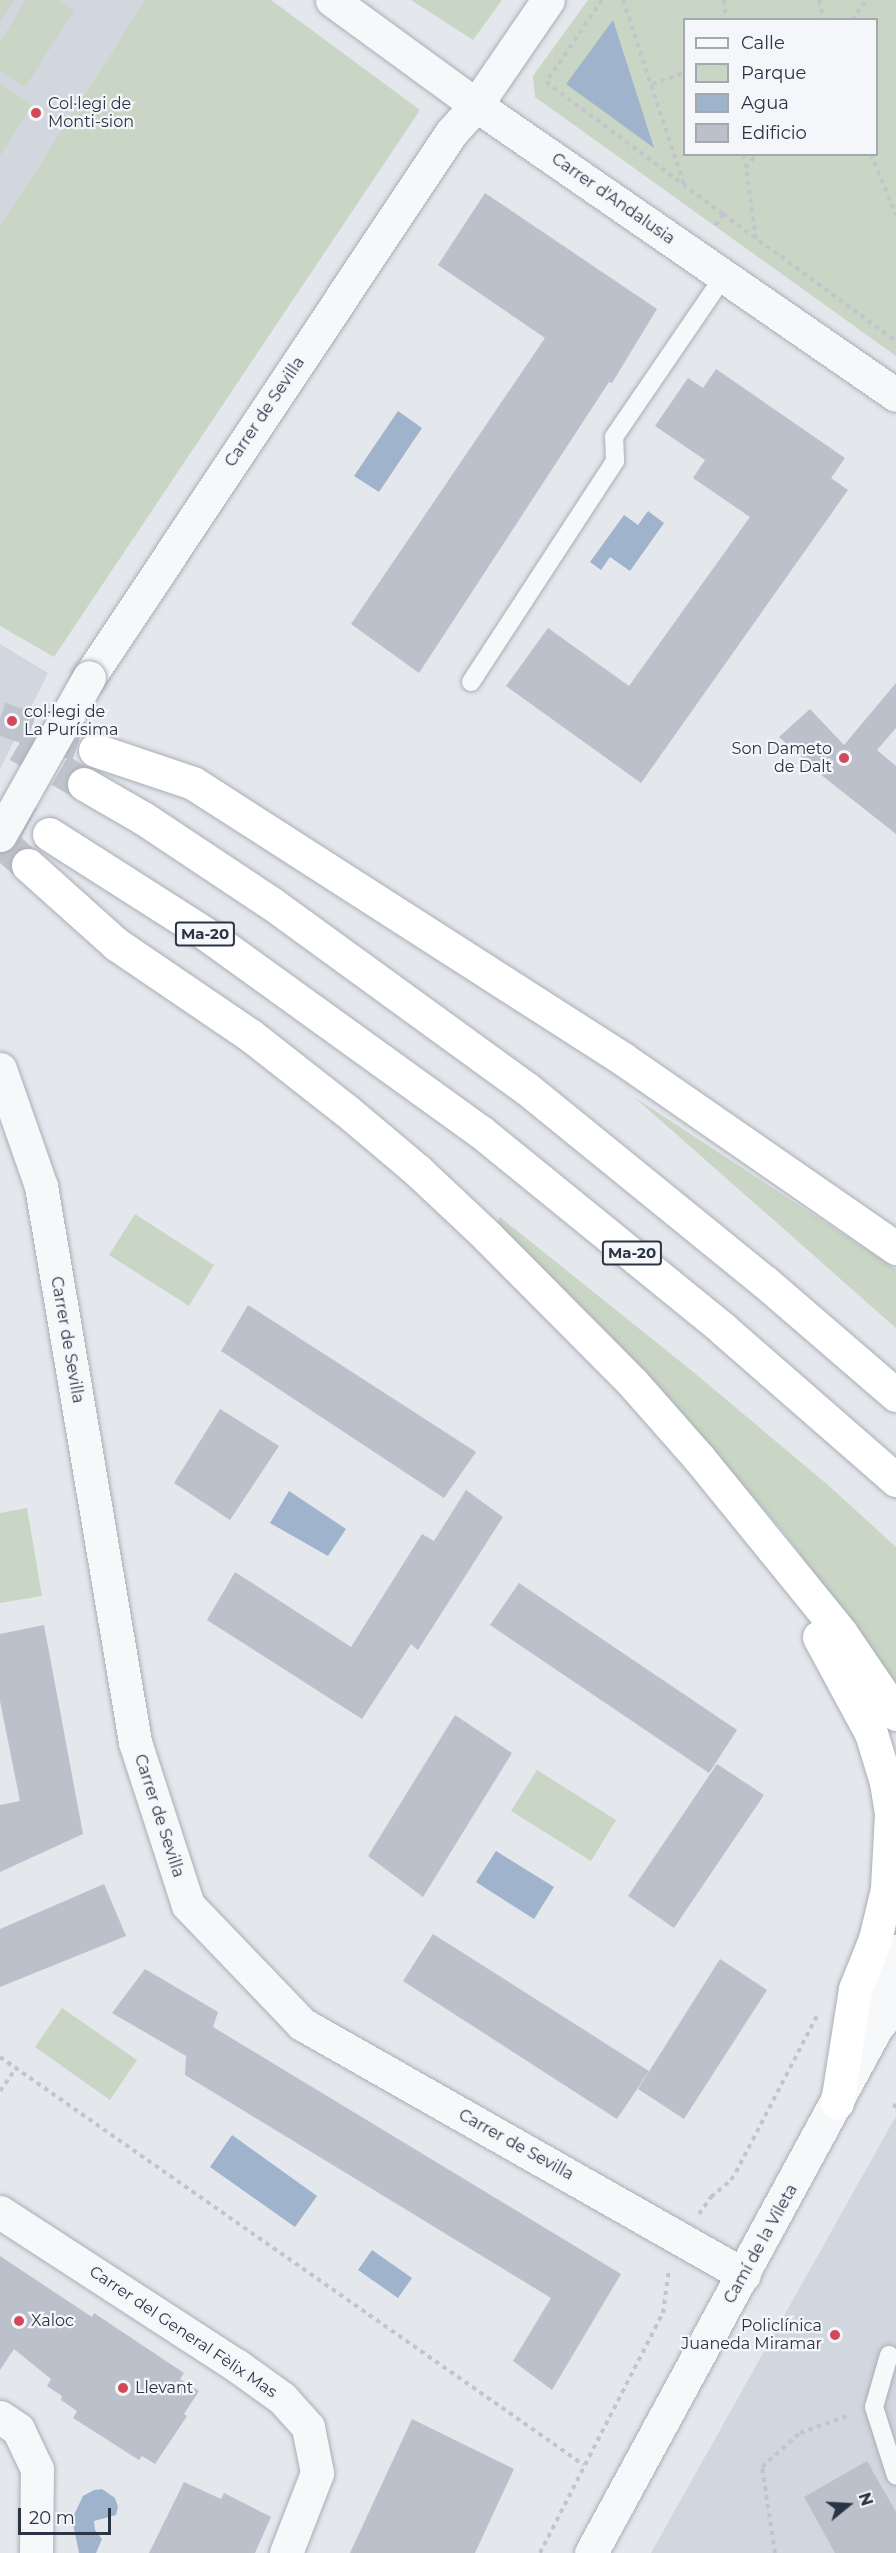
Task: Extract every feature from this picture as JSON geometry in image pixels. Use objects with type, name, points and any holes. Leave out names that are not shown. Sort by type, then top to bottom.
[{"type":"highway","points":[[94,750],[194,783],[623,1059],[896,1248]]},
{"type":"highway","points":[[84,784],[143,818],[271,903],[526,1088],[756,1275],[896,1395]]},
{"type":"highway","name":"Ma-20","points":[[49,834],[209,936],[481,1132],[723,1329],[896,1480]]},
{"type":"highway","points":[[28,865],[116,944],[302,1074],[417,1170],[575,1322],[699,1458],[841,1633],[896,1714]]},
{"type":"highway","points":[[699,1458],[831,1656],[871,1733],[886,1782],[891,1840],[887,1889],[875,1939],[855,1989],[837,2103]]},
{"type":"street","name":"Carrer d'Andalusia","points":[[332,0],[476,105],[896,395]]},
{"type":"street","name":"Carrer de Sevilla","points":[[0,836],[89,677],[451,133],[476,105],[548,0]]},
{"type":"street","name":"Carrer de Sevilla","points":[[0,1069],[41,1186],[135,1742],[188,1905],[302,2024],[744,2275]]},
{"type":"street","name":"Camí de la Vileta","points":[[591,2553],[837,2103],[889,2015],[882,1984],[896,1951]]},
{"type":"street","name":"Carrer del General Fèlix Mas","points":[[0,2212],[236,2365],[282,2398],[308,2427],[317,2473],[286,2553]]},
{"type":"street","points":[[0,2417],[18,2428],[37,2469],[36,2553]]},
{"type":"lane","points":[[471,682],[615,460],[614,437],[724,276]]},
{"type":"lane","points":[[890,2355],[874,2407],[896,2476]]},
{"type":"path","points":[[602,0],[546,82],[685,189],[723,214],[896,341]]},
{"type":"path","points":[[623,0],[685,189]]},
{"type":"path","points":[[724,0],[726,18]]},
{"type":"path","points":[[819,0],[824,18]]},
{"type":"path","points":[[853,18],[866,0]]},
{"type":"path","points":[[652,84],[683,73]]},
{"type":"path","points":[[744,156],[756,240]]},
{"type":"path","points":[[746,168],[755,156]]},
{"type":"path","points":[[872,156],[896,215]]},
{"type":"path","points":[[714,226],[723,214]]},
{"type":"path","points":[[540,2553],[663,2313],[668,2290],[666,2276],[684,2240],[706,2203],[736,2172],[822,2005]]},
{"type":"path","points":[[0,2057],[584,2465]]},
{"type":"path","points":[[0,2091],[16,2067]]},
{"type":"path","points":[[775,2553],[762,2467],[801,2433],[874,2407]]},
{"type":"shaded area","name":"Col·legi de Monti-sion","points":[[0,0],[145,0],[0,226]]},
{"type":"shaded area","name":"col·legi de La Purísima","points":[[0,644],[48,673],[0,769]]},
{"type":"shaded area","name":"Policlínica Juaneda Miramar","points":[[896,2116],[896,2553],[651,2553]]},
{"type":"green space","points":[[0,0],[14,0],[0,23]]},
{"type":"green space","points":[[26,0],[59,0],[75,10],[25,87],[0,71],[0,41]]},
{"type":"green space","points":[[145,0],[271,0],[420,110],[54,657],[0,626],[0,226]]},
{"type":"green space","points":[[411,0],[502,0],[473,40]]},
{"type":"green space","points":[[588,0],[896,0],[896,356],[535,97],[533,76]]},
{"type":"green space","points":[[0,84],[33,105],[0,156]]},
{"type":"green space","points":[[634,1097],[896,1269],[896,1328]]},
{"type":"green space","points":[[135,1214],[214,1265],[189,1306],[109,1255]]},
{"type":"green space","points":[[500,1217],[692,1371],[828,1485],[896,1547],[896,1683],[782,1530],[706,1442],[497,1223]]},
{"type":"green space","points":[[27,1508],[42,1596],[0,1603],[0,1513]]},
{"type":"green space","points":[[537,1770],[616,1820],[591,1861],[511,1811]]},
{"type":"green space","points":[[62,2008],[137,2060],[110,2100],[35,2047]]},
{"type":"water","points":[[613,20],[654,148],[566,84]]},
{"type":"water","points":[[398,411],[422,428],[379,492],[354,476]]},
{"type":"water","points":[[648,511],[664,523],[630,571],[610,557],[601,570],[590,562],[624,515],[638,525]]},
{"type":"water","points":[[289,1491],[346,1529],[328,1556],[270,1523]]},
{"type":"water","points":[[496,1851],[554,1887],[534,1919],[476,1882]]},
{"type":"water","points":[[232,2135],[317,2196],[295,2227],[210,2167]]},
{"type":"water","points":[[372,2250],[412,2278],[398,2298],[358,2270]]},
{"type":"water","points":[[102,2489],[115,2498],[118,2507],[116,2515],[94,2521],[95,2530],[102,2539],[96,2553],[79,2553],[72,2519],[83,2496],[94,2490]]},
{"type":"building","points":[[485,193],[657,309],[612,383],[609,382],[419,673],[351,624],[545,338],[438,265]]},
{"type":"building","points":[[716,369],[845,458],[831,478],[848,490],[641,783],[506,686],[548,628],[629,686],[750,517],[693,478],[705,460],[655,426],[688,378],[703,388]]},
{"type":"building","name":"Son Dameto de Dalt","points":[[896,683],[896,728],[877,750],[896,766],[896,834],[820,774],[779,737],[810,709],[844,745]]},
{"type":"building","points":[[248,1305],[476,1452],[444,1498],[221,1351]]},
{"type":"building","points":[[220,1409],[279,1446],[230,1520],[174,1483]]},
{"type":"building","points":[[466,1490],[503,1517],[418,1650],[411,1644],[362,1719],[207,1620],[235,1572],[351,1647],[422,1534],[434,1541]]},
{"type":"building","points":[[519,1583],[737,1730],[709,1773],[490,1625]]},
{"type":"building","points":[[44,1625],[83,1834],[0,1872],[0,1805],[20,1801],[0,1701],[0,1634]]},
{"type":"building","points":[[455,1715],[512,1753],[423,1897],[368,1856]]},
{"type":"building","points":[[717,1764],[764,1795],[674,1928],[628,1896]]},
{"type":"building","points":[[104,1884],[126,1936],[0,1987],[0,1929]]},
{"type":"building","points":[[433,1934],[649,2071],[617,2119],[403,1981]]},
{"type":"building","points":[[720,1959],[767,1990],[684,2119],[638,2089]]},
{"type":"building","points":[[145,1969],[218,2012],[213,2027],[621,2274],[552,2390],[513,2361],[551,2298],[185,2075],[186,2056],[112,2013]]},
{"type":"building","name":"Llevant","points":[[0,2256],[92,2317],[94,2313],[184,2373],[180,2379],[199,2391],[184,2414],[187,2416],[155,2464],[142,2456],[139,2460],[73,2418],[77,2411],[61,2400],[62,2396],[47,2386],[51,2379],[14,2349],[0,2370]]},
{"type":"building","points":[[412,2419],[514,2469],[475,2553],[350,2553]]},
{"type":"building","points":[[867,2461],[896,2512],[896,2553],[835,2553],[804,2497]]},
{"type":"building","points":[[184,2482],[221,2499],[224,2493],[271,2517],[255,2553],[149,2553]]},
{"type":"tunnel","points":[[0,718],[95,750]]},
{"type":"tunnel","points":[[18,745],[84,784]]},
{"type":"tunnel","points":[[0,807],[49,834]]},
{"type":"tunnel","points":[[0,840],[28,865]]},
{"type":"place","name":"Col·legi de Monti-sion","points":[[36,113]]},
{"type":"place","name":"col·legi de La Purísima","points":[[12,721]]},
{"type":"place","name":"Son Dameto de Dalt","points":[[844,758]]},
{"type":"place","name":"Xaloc","points":[[19,2321]]},
{"type":"place","name":"Policlínica Juaneda Miramar","points":[[835,2335]]},
{"type":"place","name":"Llevant","points":[[123,2388]]}]
